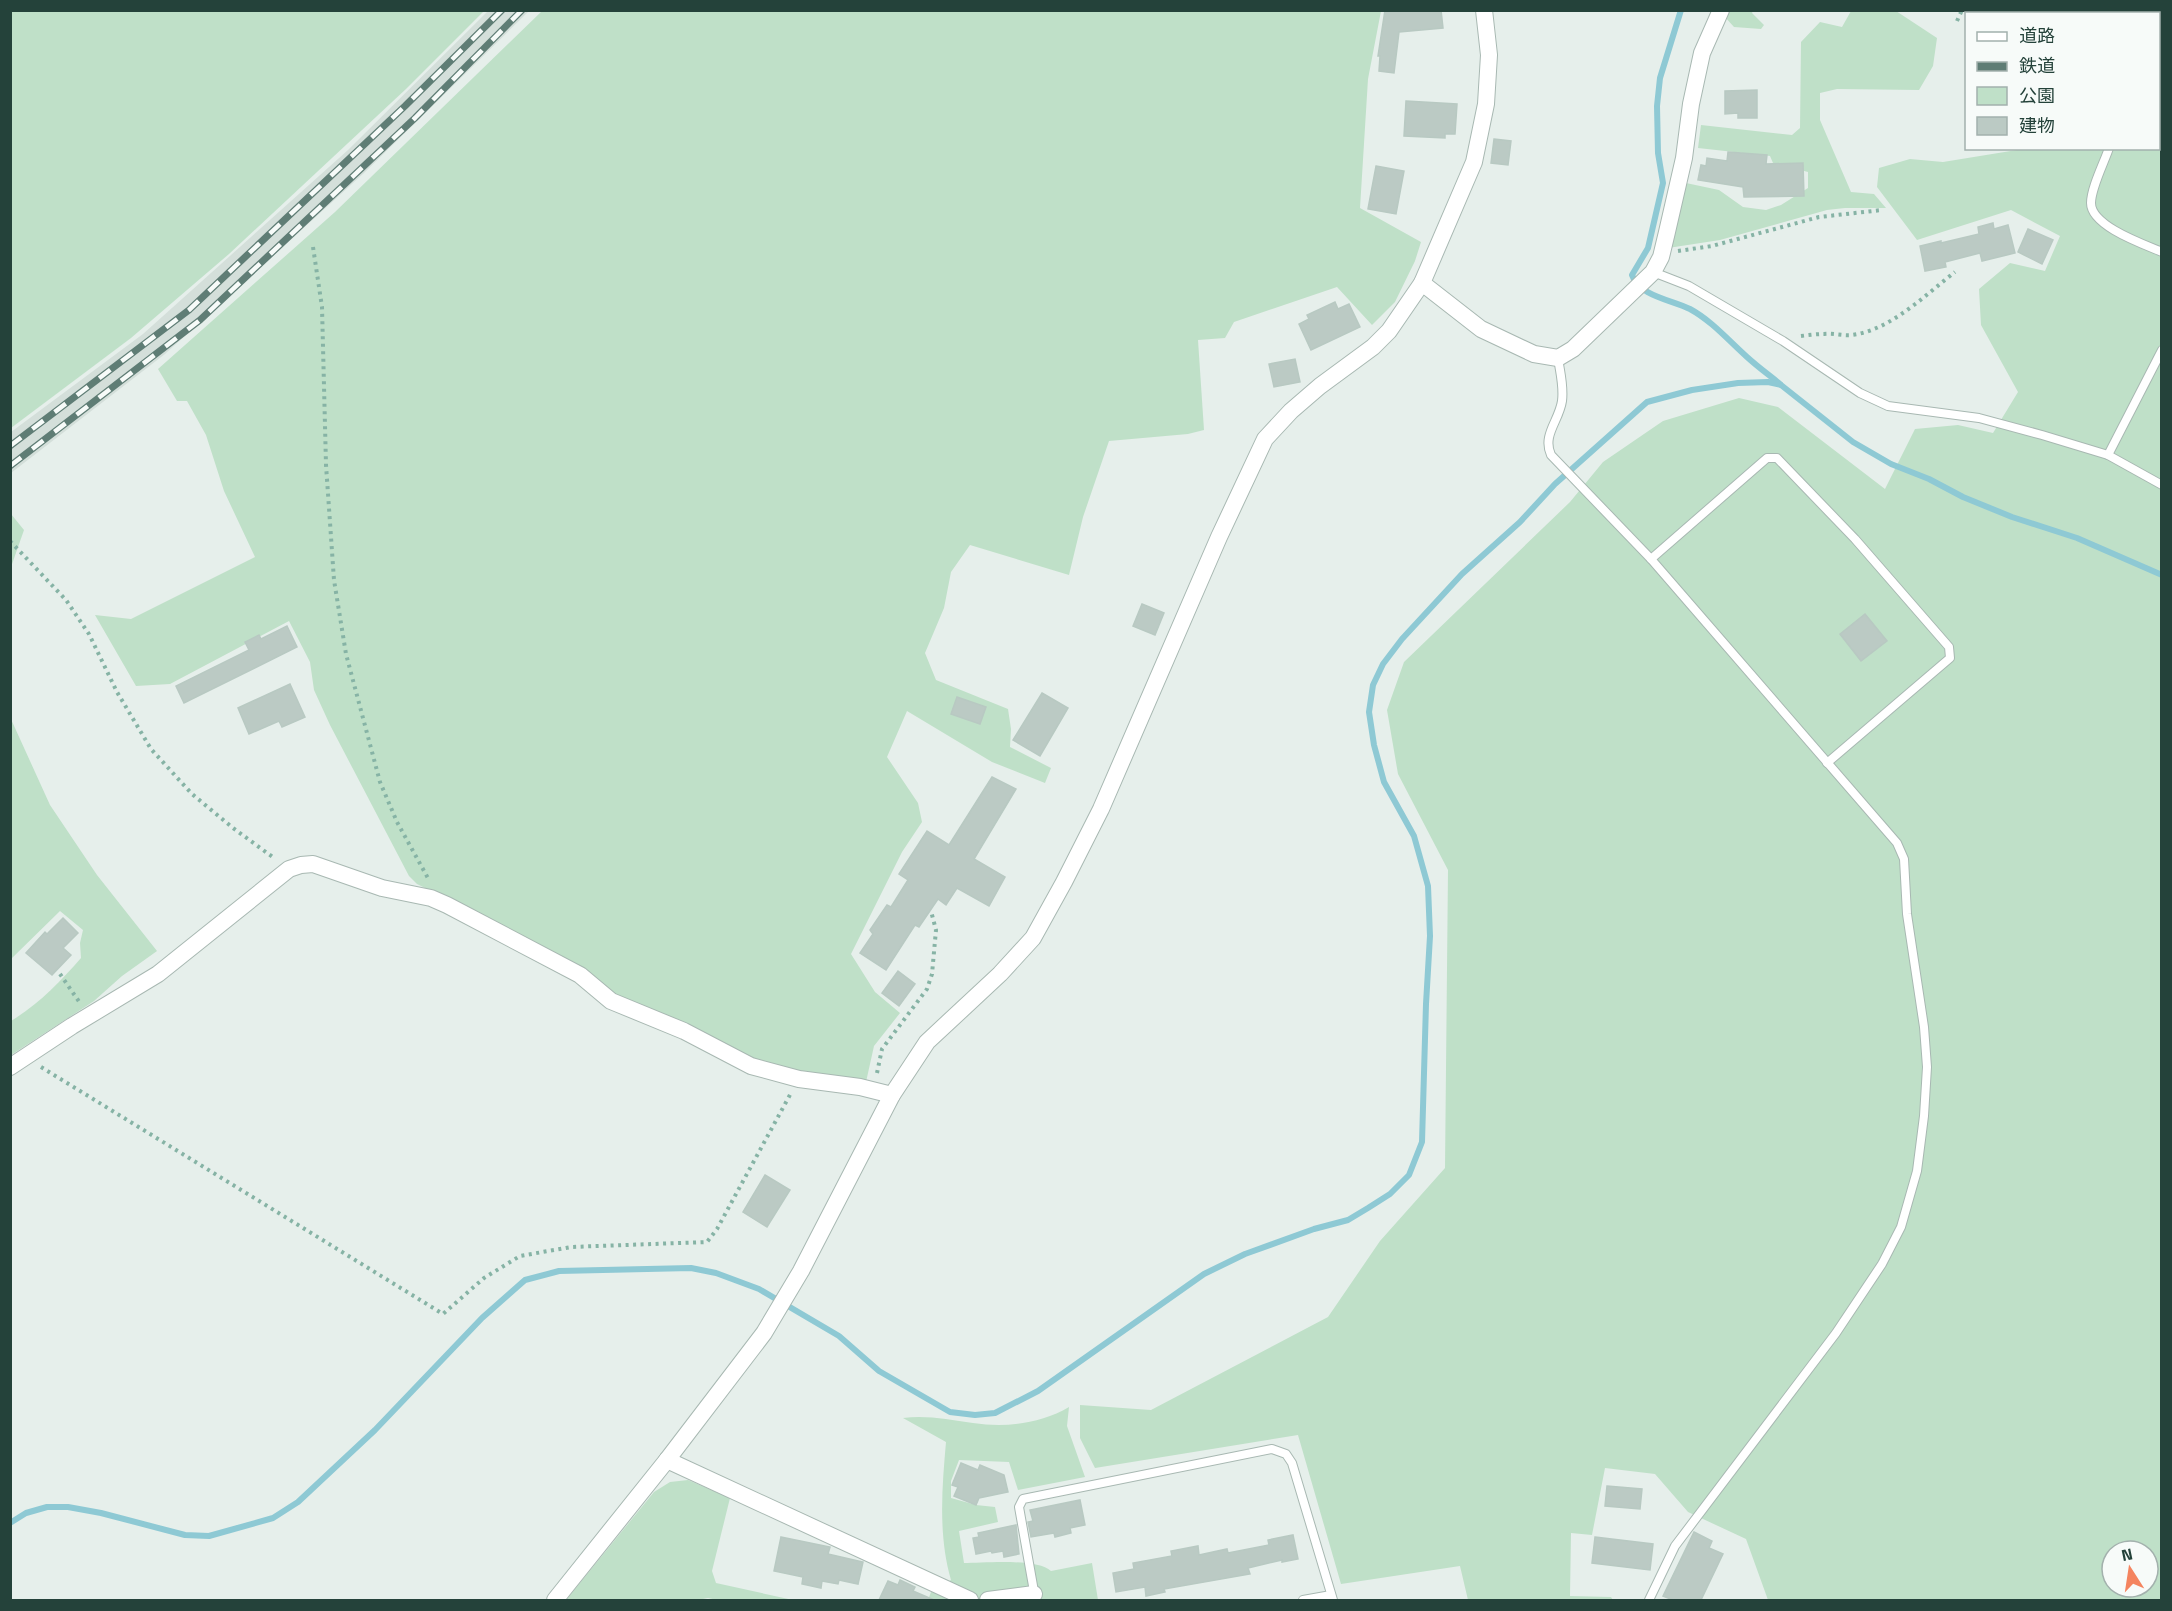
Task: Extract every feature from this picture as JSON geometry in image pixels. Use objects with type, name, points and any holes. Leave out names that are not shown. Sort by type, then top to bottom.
[{"type":"street","points":[[555,1600],[667,1461],[770,1323],[863,1155],[892,1095],[927,1042],[1000,974],[1033,938],[1101,809],[1219,537],[1265,439],[1291,411],[1320,386],[1374,347],[1389,331],[1422,283],[1474,162],[1486,105],[1489,55],[1484,10]]},
{"type":"street","points":[[1422,283],[1481,329],[1534,354],[1558,358],[1573,349],[1653,272],[1663,250],[1684,158],[1690,104],[1702,53],[1721,10]]},
{"type":"street","points":[[10,1067],[158,974],[289,869],[313,864],[382,888],[431,898],[580,975],[611,1001],[684,1031],[751,1066],[799,1079],[874,1090],[892,1095]]},
{"type":"street","points":[[667,1461],[970,1600]]},
{"type":"street","points":[[988,1600],[1035,1597]]},
{"type":"lane","points":[[2108,150],[2091,203],[2095,216],[2102,223],[2162,252]]},
{"type":"lane","points":[[1653,272],[1689,286],[1780,339],[1860,393],[1888,406],[1979,418],[2042,435],[2108,455],[2162,485]]},
{"type":"lane","points":[[2108,455],[2161,354]]},
{"type":"lane","points":[[1558,358],[1563,397],[1561,408],[1549,436],[1547,446],[1551,455],[1651,559],[1897,843],[1904,859],[1907,914],[1924,1027],[1927,1067],[1917,1171],[1901,1227],[1882,1264],[1836,1333],[1676,1546],[1649,1600]]},
{"type":"lane","points":[[1651,559],[1767,458],[1777,458],[1855,538],[1949,647],[1950,658],[1827,763]]},
{"type":"lane","points":[[1035,1597],[1019,1507],[1023,1499],[1272,1449],[1286,1454],[1292,1463],[1332,1598],[1303,1600]]},
{"type":"path","points":[[1957,21],[1962,10]]},
{"type":"path","points":[[1663,250],[1682,251],[1712,246],[1819,217],[1882,210]]},
{"type":"path","points":[[313,247],[321,307],[326,465],[334,580],[346,654],[380,782],[397,822],[429,880],[431,898]]},
{"type":"path","points":[[1780,339],[1824,334],[1850,335],[1869,331],[1909,307],[1955,272]]},
{"type":"path","points":[[10,541],[66,600],[89,634],[117,692],[150,749],[192,794],[232,828],[289,869]]},
{"type":"path","points":[[874,1090],[882,1048],[927,989],[932,974],[936,930],[931,911]]},
{"type":"path","points":[[60,974],[78,1000],[86,1018]]},
{"type":"path","points":[[25,1057],[443,1314],[484,1278],[520,1256],[571,1247],[707,1242],[717,1229],[799,1079]]},
{"type":"shaded area","points":[[488,11],[529,11],[364,173],[165,354],[11,473],[11,432],[143,334],[348,150]]},
{"type":"green space","points":[[11,10],[484,11],[406,89],[229,254],[131,338],[11,428]]},
{"type":"green space","points":[[2055,10],[2161,11],[2161,1600],[1768,1600],[1746,1539],[1688,1512],[1655,1474],[1605,1468],[1592,1535],[1571,1533],[1570,1596],[1611,1597],[1613,1600],[1468,1600],[1460,1566],[1341,1584],[1298,1435],[1095,1468],[1080,1438],[1080,1405],[1151,1410],[1328,1317],[1380,1241],[1445,1168],[1448,870],[1398,774],[1387,710],[1404,662],[1570,502],[1603,462],[1663,421],[1739,398],[1778,407],[1885,489],[1915,429],[1958,425],[1993,433],[2018,392],[1981,325],[1979,289],[2010,263],[2045,271],[2060,236],[2011,210],[1917,240],[1877,187],[1879,168],[1910,159],[1943,162],[2017,150],[2160,150],[2160,12],[2054,12]]},
{"type":"green space","points":[[542,11],[1381,11],[1368,79],[1360,208],[1421,242],[1415,261],[1395,302],[1372,325],[1337,287],[1234,322],[1225,338],[1198,340],[1204,430],[1188,434],[1109,441],[1083,517],[1069,575],[970,545],[951,572],[944,608],[925,653],[936,680],[1008,709],[1011,729],[1010,747],[1051,768],[1045,783],[992,762],[907,711],[887,757],[918,803],[922,822],[902,852],[851,954],[875,992],[900,1013],[874,1046],[866,1082],[798,1072],[755,1060],[614,995],[477,914],[417,884],[409,876],[330,725],[314,690],[310,662],[289,621],[170,684],[136,686],[95,615],[131,619],[255,557],[224,491],[206,435],[187,401],[177,401],[158,369],[335,212]]},
{"type":"green space","points":[[1730,11],[1753,11],[1752,13],[1764,25],[1761,29],[1734,27],[1725,17]]},
{"type":"green space","points":[[1851,11],[1896,11],[1937,38],[1933,66],[1919,90],[1837,89],[1820,93],[1820,120],[1851,192],[1874,194],[1886,208],[1827,210],[1720,240],[1668,248],[1686,183],[1719,190],[1743,207],[1766,210],[1781,205],[1808,188],[1808,172],[1773,163],[1770,156],[1698,148],[1701,125],[1792,135],[1800,128],[1801,42],[1820,22],[1842,27]]},
{"type":"green space","points":[[11,514],[24,530],[11,567]]},
{"type":"green space","points":[[10,717],[50,805],[97,875],[157,951],[122,976],[94,1001],[11,1055],[11,1021],[49,992],[81,958],[80,943],[83,930],[60,911],[11,959]]},
{"type":"green space","points":[[1069,1407],[1067,1426],[1085,1477],[1018,1490],[1009,1462],[959,1460],[951,1481],[951,1498],[976,1505],[995,1507],[998,1522],[959,1531],[964,1563],[1034,1564],[1051,1571],[1092,1563],[1098,1600],[928,1600],[931,1592],[951,1580],[943,1529],[942,1494],[946,1442],[903,1418],[930,1417],[1010,1425],[1034,1421]]},
{"type":"green space","points":[[688,1480],[730,1498],[712,1571],[716,1583],[793,1600],[708,1598],[698,1600],[566,1600],[654,1492],[670,1482]]},
{"type":"building","points":[[1385,10],[1441,10],[1443,28],[1399,32],[1394,73],[1379,71],[1380,56],[1378,56]]},
{"type":"building","points":[[1757,90],[1757,118],[1738,118],[1738,113],[1725,114],[1725,91]]},
{"type":"building","points":[[1406,101],[1457,104],[1455,134],[1445,134],[1445,138],[1404,136]]},
{"type":"building","points":[[1494,139],[1511,141],[1508,165],[1491,163]]},
{"type":"building","points":[[1728,152],[1767,155],[1766,164],[1803,163],[1804,196],[1744,197],[1743,187],[1698,180],[1701,165],[1706,166],[1707,158],[1727,161]]},
{"type":"building","points":[[1376,166],[1404,171],[1396,214],[1368,209]]},
{"type":"building","points":[[1993,223],[1994,229],[2008,225],[2015,253],[1982,261],[1980,253],[1945,262],[1946,267],[1925,271],[1920,246],[1979,234],[1978,227]]},
{"type":"building","points":[[2028,229],[2053,240],[2042,264],[2018,252]]},
{"type":"building","points":[[1335,302],[1338,309],[1349,304],[1360,327],[1311,350],[1299,324],[1309,319],[1307,315]]},
{"type":"building","points":[[1295,359],[1300,382],[1274,387],[1269,364]]},
{"type":"building","points":[[1142,604],[1164,613],[1155,635],[1133,626]]},
{"type":"building","points":[[1865,614],[1887,641],[1861,661],[1840,634]]},
{"type":"building","points":[[287,626],[297,647],[184,703],[176,686],[249,650],[245,642],[259,635],[261,639]]},
{"type":"building","points":[[290,684],[305,717],[282,727],[279,721],[249,734],[238,708]]},
{"type":"building","points":[[1042,693],[1068,708],[1040,756],[1013,740]]},
{"type":"building","points":[[957,697],[986,707],[980,724],[951,714]]},
{"type":"building","points":[[992,777],[1016,789],[974,859],[1005,877],[989,906],[957,888],[946,905],[938,899],[919,927],[915,925],[886,970],[860,953],[873,934],[870,930],[887,905],[891,907],[908,880],[899,874],[927,831],[949,845]]},
{"type":"building","points":[[63,918],[78,933],[63,948],[71,955],[52,975],[26,953],[45,932],[47,934]]},
{"type":"building","points":[[898,971],[915,984],[899,1006],[882,993]]},
{"type":"building","points":[[765,1175],[790,1190],[767,1227],[743,1212]]},
{"type":"building","points":[[961,1463],[978,1470],[980,1465],[1004,1475],[1008,1492],[979,1498],[976,1505],[954,1496],[958,1487],[952,1485]]},
{"type":"building","points":[[1607,1486],[1642,1489],[1640,1509],[1605,1506]]},
{"type":"building","points":[[1080,1500],[1085,1525],[1070,1528],[1071,1533],[1055,1537],[1054,1533],[1031,1537],[1028,1522],[1033,1521],[1030,1510]]},
{"type":"building","points":[[1016,1525],[1019,1554],[1004,1557],[1003,1551],[992,1553],[991,1551],[976,1554],[973,1538],[979,1537],[978,1533]]},
{"type":"building","points":[[1694,1532],[1712,1541],[1709,1548],[1723,1554],[1701,1600],[1673,1600],[1663,1596]]},
{"type":"building","points":[[1293,1535],[1298,1559],[1282,1562],[1282,1560],[1248,1568],[1250,1574],[1164,1589],[1165,1592],[1146,1596],[1145,1587],[1116,1592],[1113,1573],[1134,1569],[1133,1563],[1172,1556],[1171,1551],[1198,1546],[1199,1555],[1227,1549],[1228,1553],[1269,1545],[1268,1540]]},
{"type":"building","points":[[781,1537],[830,1547],[828,1554],[863,1562],[858,1584],[839,1580],[838,1584],[822,1581],[821,1588],[802,1584],[803,1577],[774,1571]]},
{"type":"building","points":[[1595,1537],[1653,1544],[1650,1570],[1592,1563]]},
{"type":"building","points":[[900,1580],[915,1587],[913,1591],[934,1600],[879,1600],[888,1581],[898,1585]]},
{"type":"waterway","points":[[1681,10],[1660,78],[1657,106],[1658,153],[1663,183],[1648,248],[1632,275],[1641,288],[1649,293],[1690,309],[1706,319],[1751,361],[1780,384]]},
{"type":"waterway","points":[[10,1523],[26,1513],[47,1507],[68,1507],[101,1513],[185,1535],[209,1536],[273,1518],[298,1502],[375,1430],[482,1318],[525,1280],[559,1271],[691,1268],[716,1273],[759,1289],[839,1336],[879,1371],[950,1412],[975,1415],[995,1413],[1038,1391],[1204,1274],[1245,1254],[1314,1229],[1348,1220],[1390,1194],[1409,1175],[1422,1142],[1430,936],[1428,886],[1414,836],[1384,782],[1374,745],[1369,712],[1373,685],[1383,664],[1402,639],[1462,574],[1520,522],[1555,484],[1647,402],[1692,390],[1738,383],[1768,382],[1781,385],[1853,442],[1891,464],[1929,479],[1963,497],[2012,517],[2077,538],[2162,575]]},
{"type":"railway","points":[[10,446],[189,310],[405,106],[502,10]]},
{"type":"railway","points":[[10,466],[200,320],[415,118],[522,10]]}]
